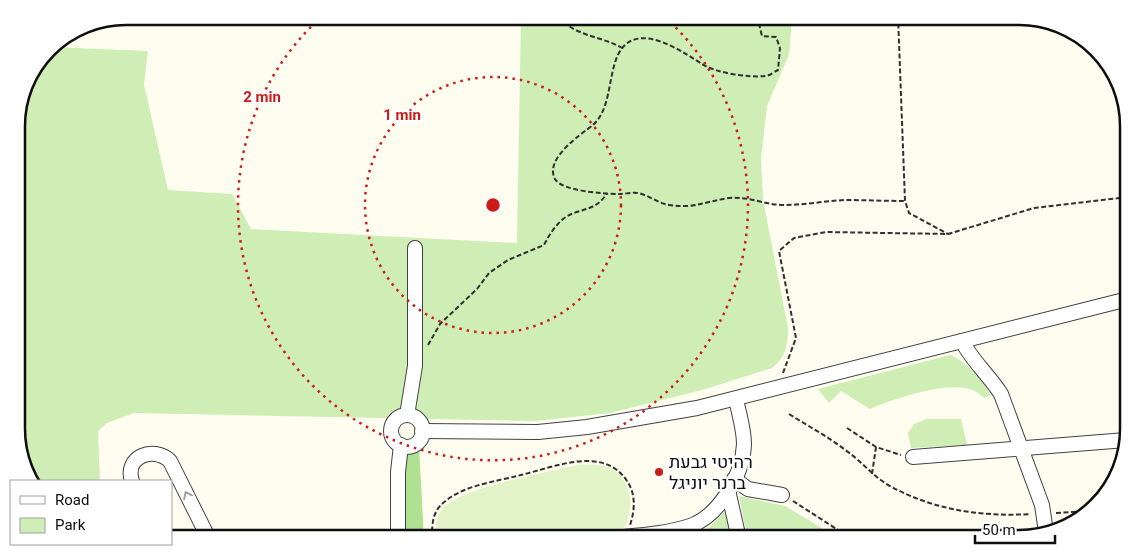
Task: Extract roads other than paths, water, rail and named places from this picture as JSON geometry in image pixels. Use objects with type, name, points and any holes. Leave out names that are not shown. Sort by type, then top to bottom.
[{"type":"street","points":[[407,415],[415,366],[415,248]]},
{"type":"street","points":[[422,430],[538,432],[578,428],[697,408],[776,390],[1120,301]]},
{"type":"street","points":[[962,341],[969,355],[1001,394],[1042,504],[1045,527]]},
{"type":"street","points":[[665,530],[689,526],[705,519],[719,507],[739,468],[744,445],[736,399]]},
{"type":"street","points":[[407,415],[419,421],[422,430],[415,444],[400,445],[393,438],[391,428],[396,420],[407,415]]},
{"type":"street","points":[[913,457],[1119,441]]},
{"type":"street","points":[[398,530],[400,445]]},
{"type":"street","points":[[132,480],[130,470],[135,460],[144,454],[154,452],[164,455],[170,461],[204,530]]},
{"type":"street","points":[[731,484],[748,490],[782,494]]},
{"type":"street","points":[[731,484],[738,530]]},
{"type":"place","name":"רהיטי גבעת ברנר יוניגל","points":[[659,472]]}]
